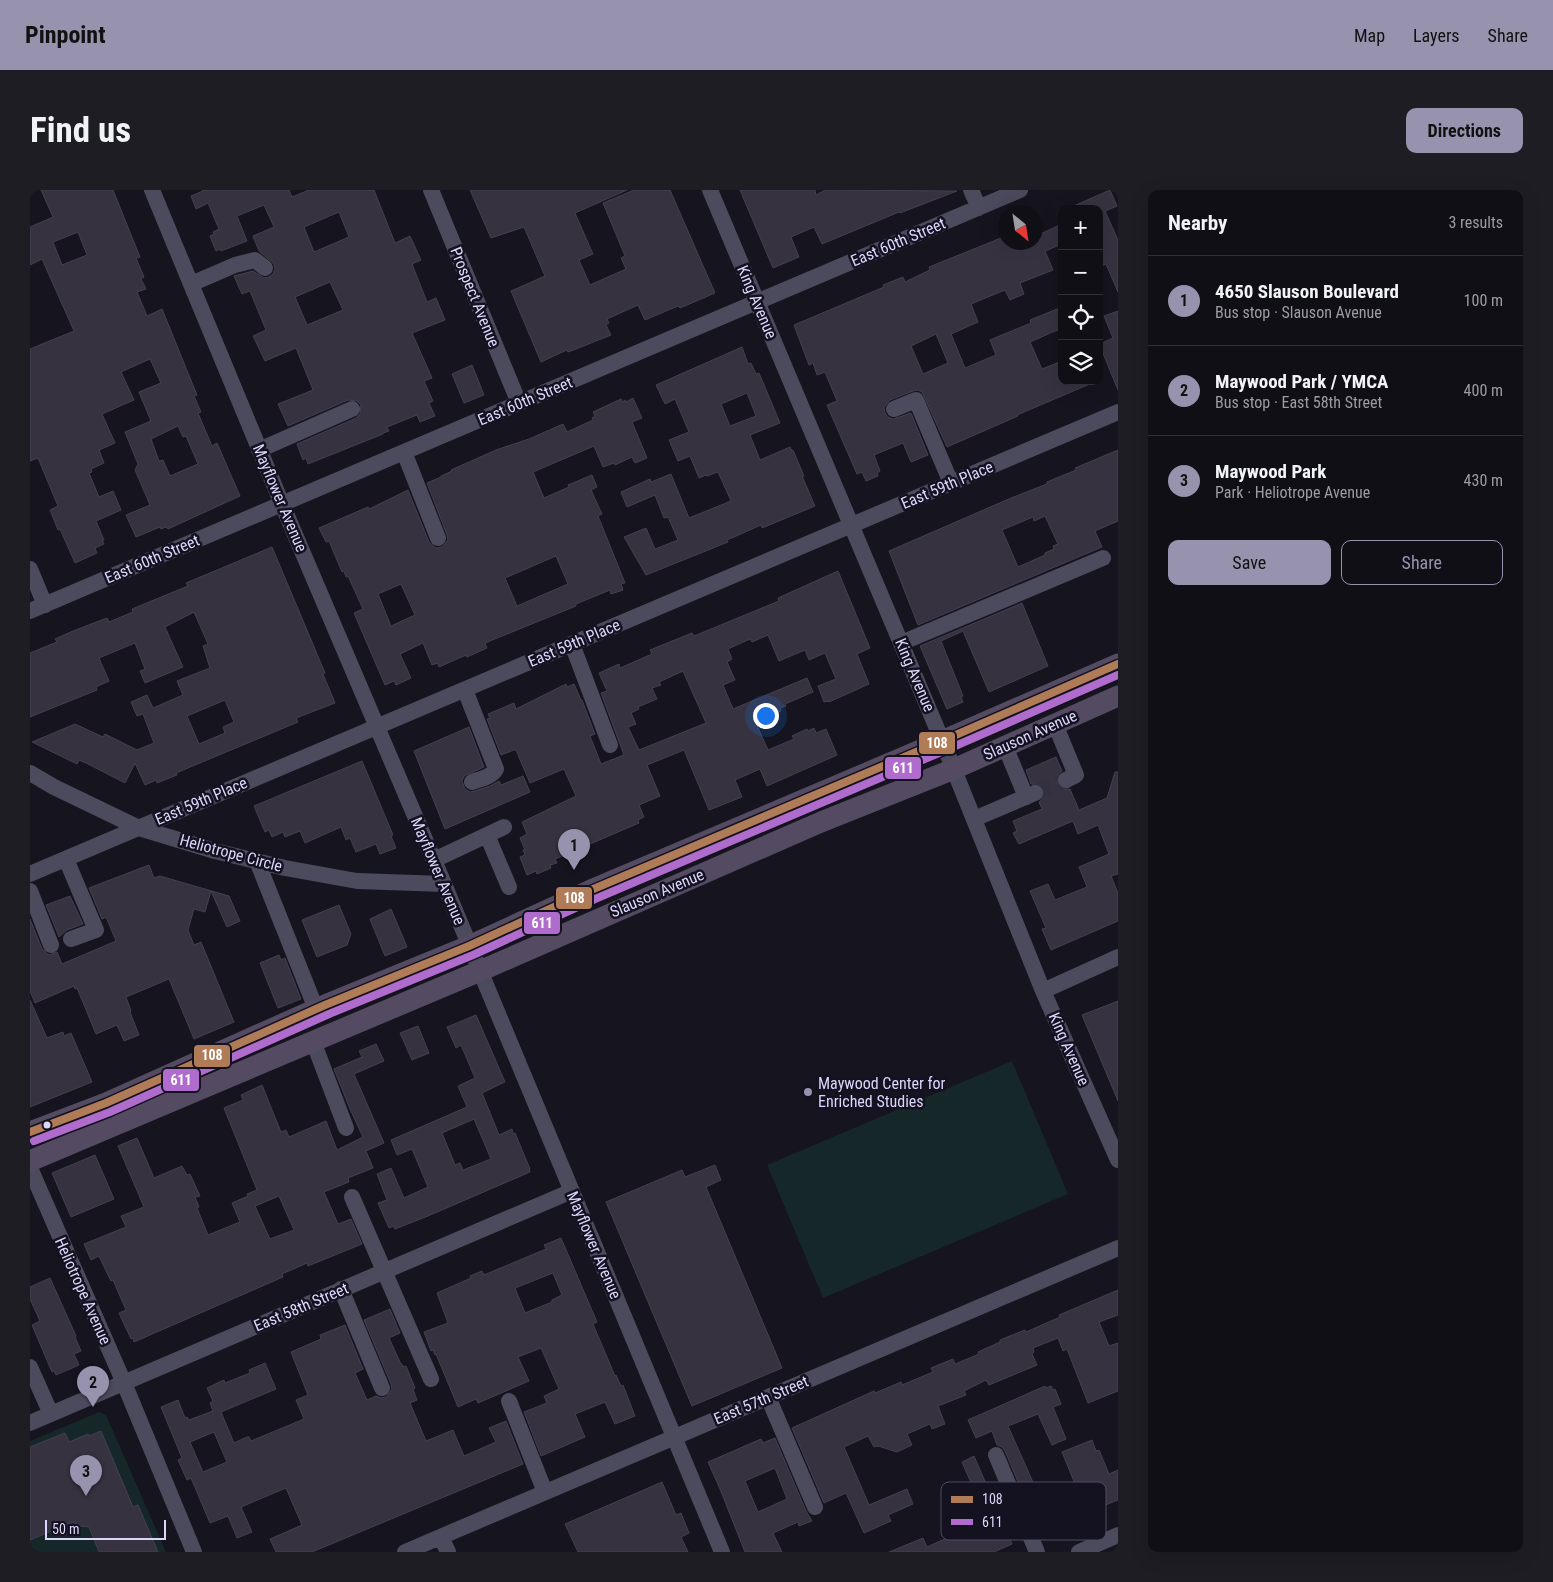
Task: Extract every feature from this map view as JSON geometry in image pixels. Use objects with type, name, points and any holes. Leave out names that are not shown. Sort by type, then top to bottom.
[{"type":"main road","name":"Slauson Avenue","points":[[30,1132],[106,1103],[316,1009],[469,946],[717,836],[1118,664]]},
{"type":"main road","name":"Slauson Avenue","points":[[30,1161],[480,971],[821,822],[954,769],[1118,696]]},
{"type":"street","name":"Mayflower Avenue","points":[[152,190],[259,450],[434,860],[722,1552]]},
{"type":"street","name":"Prospect Avenue","points":[[431,190],[519,403]]},
{"type":"street","name":"King Avenue","points":[[710,190],[954,769],[1043,991],[1118,1160]]},
{"type":"street","points":[[971,190],[979,208]]},
{"type":"street","name":"East 60th Street","points":[[37,608],[1020,190]]},
{"type":"street","points":[[191,284],[235,265],[255,260],[265,268]]},
{"type":"street","points":[[894,409],[916,400],[952,483]]},
{"type":"street","points":[[259,450],[352,409]]},
{"type":"street","name":"East 59th Place","points":[[30,874],[1118,412]]},
{"type":"street","points":[[404,452],[438,538]]},
{"type":"street","points":[[901,643],[1103,558]]},
{"type":"street","points":[[30,569],[37,608]]},
{"type":"street","points":[[572,644],[610,745]]},
{"type":"street","points":[[464,690],[496,769],[495,772],[488,776],[472,782]]},
{"type":"street","points":[[1055,724],[1076,775],[1066,780]]},
{"type":"street","points":[[974,819],[1030,795],[1005,746]]},
{"type":"street","name":"Heliotrope Circle","points":[[30,773],[54,787],[139,828],[214,851],[285,868],[357,881],[444,884]]},
{"type":"street","points":[[434,860],[504,827]]},
{"type":"street","points":[[487,835],[510,887]]},
{"type":"street","points":[[66,859],[96,930],[71,939]]},
{"type":"street","points":[[257,861],[316,1009]]},
{"type":"street","points":[[30,891],[51,945]]},
{"type":"street","points":[[1043,991],[1118,957]]},
{"type":"street","points":[[314,1041],[346,1128]]},
{"type":"street","name":"Heliotrope Avenue","points":[[30,1168],[124,1383],[194,1552]]},
{"type":"street","name":"East 58th Street","points":[[30,1423],[572,1191]]},
{"type":"street","points":[[352,1197],[431,1380]]},
{"type":"street","name":"East 57th Street","points":[[405,1552],[1118,1248]]},
{"type":"street","points":[[342,1290],[382,1388]]},
{"type":"street","points":[[30,1366],[51,1414]]},
{"type":"street","points":[[768,1397],[815,1507]]},
{"type":"street","points":[[509,1400],[545,1492]]},
{"type":"street","points":[[996,1455],[1007,1482]]},
{"type":"street","points":[[1079,1552],[1118,1535]]},
{"type":"street","points":[[441,1537],[448,1552]]},
{"type":"street","points":[[1032,1540],[1037,1552]]},
{"type":"shaded area","points":[[1012,1061],[1068,1194],[823,1298],[767,1165]]},
{"type":"shaded area","points":[[99,1412],[106,1415],[166,1552],[30,1552],[30,1441]]},
{"type":"building","points":[[41,190],[113,190],[140,257],[136,258],[144,277],[141,279],[146,289],[137,292],[147,316],[162,309],[197,395],[194,396],[201,412],[198,413],[212,446],[217,443],[240,496],[168,529],[166,527],[161,529],[160,527],[136,537],[126,515],[150,505],[135,470],[138,464],[125,432],[151,421],[139,392],[161,383],[150,359],[121,372],[134,400],[102,414],[115,443],[99,450],[104,463],[91,469],[92,472],[89,473],[99,497],[113,491],[121,510],[96,521],[104,544],[95,548],[97,553],[75,563],[50,510],[58,506],[38,458],[30,461],[30,349],[74,331],[42,259],[30,265],[30,227],[53,217]],"holes":[[[78,232],[87,255],[62,265],[53,242]],[[178,426],[183,437],[186,436],[198,464],[170,476],[163,460],[159,461],[151,439]]]},
{"type":"building","points":[[289,190],[292,197],[309,190],[374,190],[395,243],[410,236],[421,260],[412,264],[427,302],[436,298],[445,320],[412,333],[432,378],[424,381],[433,401],[429,403],[435,416],[420,422],[417,415],[387,427],[389,431],[383,434],[308,464],[306,458],[303,460],[297,444],[356,418],[360,414],[361,405],[357,401],[348,400],[288,426],[278,404],[313,390],[296,348],[265,361],[253,336],[266,330],[250,291],[242,294],[234,276],[253,271],[264,278],[273,274],[274,264],[259,251],[253,236],[274,227],[264,205],[237,216],[247,241],[221,251],[220,249],[216,251],[210,236],[219,229],[208,203],[196,209],[191,196],[203,191]],"holes":[[[339,212],[349,237],[314,252],[304,227]],[[330,282],[343,310],[307,325],[295,297]]]},
{"type":"building","points":[[470,190],[627,190],[575,213],[593,254],[579,260],[590,285],[626,269],[621,258],[625,256],[603,203],[634,190],[670,190],[715,293],[645,320],[638,305],[607,319],[609,323],[606,325],[611,335],[568,352],[567,350],[541,362],[511,291],[545,276],[524,227],[491,238]]},
{"type":"building","points":[[740,190],[815,190],[816,195],[825,190],[957,191],[899,212],[822,244],[814,227],[791,237],[799,257],[773,268]]},
{"type":"building","points":[[1110,190],[1117,206],[1105,211],[1118,240],[1118,292],[1106,264],[1103,265],[1103,205],[1076,205]]},
{"type":"building","points":[[1058,226],[1058,246],[1045,251],[1053,270],[1020,283],[1024,294],[1010,300],[1005,290],[971,304],[978,322],[951,334],[965,368],[996,355],[990,340],[1031,323],[1030,320],[1058,309],[1058,330],[1030,342],[1042,369],[1058,363],[1058,385],[1088,385],[947,447],[922,392],[918,390],[913,391],[890,400],[884,407],[885,413],[893,419],[911,413],[928,455],[911,462],[903,443],[874,455],[880,471],[877,473],[878,476],[866,481],[862,472],[857,474],[827,405],[837,401],[825,372],[817,375],[813,363],[809,365],[794,325],[903,277],[905,282],[930,270],[929,267],[998,239],[998,250],[1043,250],[1043,233]],"holes":[[[936,334],[948,363],[923,374],[911,346]]]},
{"type":"building","points":[[1118,311],[1118,390],[1103,353],[1103,343],[1113,338],[1104,316]]},
{"type":"building","points":[[742,347],[748,364],[751,363],[756,374],[759,373],[780,423],[750,435],[760,460],[790,447],[793,450],[815,506],[762,528],[761,525],[727,540],[728,542],[646,575],[624,537],[646,528],[655,549],[678,540],[668,517],[664,518],[655,495],[627,507],[621,492],[650,479],[651,482],[671,474],[689,518],[731,501],[718,472],[699,478],[690,456],[678,461],[669,440],[689,432],[675,399],[665,404],[656,385]],"holes":[[[747,393],[756,416],[730,426],[721,404]]]},
{"type":"building","points":[[472,365],[484,395],[464,403],[452,374]]},
{"type":"building","points":[[633,398],[642,418],[632,422],[647,458],[635,463],[632,457],[615,465],[614,463],[603,467],[594,446],[533,472],[544,498],[592,475],[597,487],[591,490],[602,514],[598,516],[625,583],[621,584],[623,590],[611,594],[610,590],[576,604],[576,606],[485,643],[487,648],[439,667],[438,663],[432,665],[423,643],[400,654],[411,678],[396,685],[394,681],[385,685],[354,613],[363,609],[348,576],[346,577],[344,571],[342,572],[329,541],[326,542],[319,528],[368,507],[369,509],[408,490],[429,542],[436,548],[442,547],[448,540],[447,535],[427,483],[496,450],[529,439],[563,424],[567,432],[593,420],[592,418],[595,416],[593,412],[621,399],[622,402],[625,400],[626,402]],"holes":[[[556,556],[568,584],[517,606],[505,578]],[[401,584],[415,615],[391,626],[378,594]]]},
{"type":"building","points":[[1118,450],[1118,521],[1095,531],[1102,547],[918,625],[889,551],[1047,484],[1047,482],[1076,470],[1075,468]],"holes":[[[1045,516],[1058,544],[1053,546],[1054,549],[1045,553],[1045,555],[1018,567],[1002,530],[1033,517],[1034,521]]]},
{"type":"building","points":[[272,547],[325,673],[323,674],[335,703],[296,718],[298,722],[176,773],[177,775],[157,783],[156,780],[145,785],[135,763],[125,783],[86,763],[79,760],[77,764],[32,742],[75,724],[103,737],[105,734],[137,750],[154,743],[143,714],[137,716],[131,702],[147,695],[153,708],[183,695],[177,681],[210,668],[203,646],[208,644],[194,612],[165,627],[183,667],[145,683],[140,671],[145,669],[135,643],[99,658],[109,681],[96,687],[97,690],[30,717],[30,653],[57,642],[55,639],[73,631],[107,618],[109,622],[133,612],[132,609],[188,586],[186,583]],"holes":[[[225,700],[234,722],[223,727],[225,733],[199,744],[187,716]]]},
{"type":"building","points":[[838,571],[870,648],[857,654],[869,684],[829,702],[824,702],[818,686],[836,679],[825,653],[809,660],[805,650],[779,661],[768,635],[752,642],[750,639],[728,649],[732,659],[727,662],[735,680],[723,685],[733,709],[807,678],[813,692],[785,704],[786,706],[780,708],[781,711],[755,721],[768,750],[794,739],[792,736],[814,728],[816,733],[826,729],[837,755],[767,786],[760,769],[735,780],[742,797],[709,810],[684,750],[647,765],[660,796],[639,805],[644,817],[638,820],[639,823],[555,859],[557,863],[550,865],[551,868],[537,874],[536,871],[527,875],[520,857],[525,855],[523,850],[525,850],[520,838],[527,834],[522,822],[576,796],[564,769],[530,783],[516,750],[501,755],[487,719],[490,718],[488,714],[514,703],[516,709],[566,684],[567,687],[574,684],[595,734],[590,736],[601,764],[624,755],[601,693],[607,691],[599,673],[619,664],[620,668],[652,654],[650,650],[692,633],[694,636],[779,601],[778,598]],"holes":[[[683,671],[706,723],[639,750],[628,727],[636,724],[631,713],[639,709],[638,707],[657,699],[652,688],[661,685],[659,682]]]},
{"type":"building","points":[[1022,603],[1048,666],[989,692],[963,631],[941,641],[963,696],[961,697],[963,702],[947,709],[920,646]]},
{"type":"building","points":[[469,727],[484,767],[464,776],[462,781],[465,789],[470,792],[475,791],[499,781],[501,785],[523,776],[530,792],[445,829],[414,751]]},
{"type":"building","points":[[1056,757],[1062,771],[1057,775],[1057,784],[1061,789],[1070,789],[1079,810],[1107,798],[1115,772],[1118,772],[1118,874],[1111,876],[1118,893],[1118,921],[1051,950],[1042,929],[1046,928],[1030,891],[1048,884],[1055,900],[1087,887],[1079,867],[1109,854],[1098,825],[1078,834],[1073,821],[1019,844],[1013,833],[1017,831],[1013,821],[1042,809],[1039,802],[1045,794],[1041,785],[1031,784],[1026,770]]},
{"type":"building","points":[[362,761],[393,835],[391,836],[396,848],[380,854],[376,844],[356,852],[350,838],[346,840],[341,827],[305,843],[300,831],[285,837],[283,832],[272,837],[269,830],[265,832],[254,806]]},
{"type":"building","points":[[149,865],[154,878],[160,876],[229,896],[240,921],[227,927],[211,891],[205,912],[194,909],[188,930],[194,945],[201,942],[234,1022],[194,1039],[169,979],[126,997],[139,1035],[124,1041],[117,1025],[96,1034],[77,988],[75,989],[74,986],[35,1003],[30,991],[30,919],[42,949],[49,955],[57,952],[62,964],[116,941],[106,917],[102,919],[89,888]]},
{"type":"building","points":[[70,896],[83,924],[67,930],[59,937],[46,905]]},
{"type":"building","points":[[339,905],[351,934],[347,945],[317,957],[302,920]]},
{"type":"building","points":[[391,909],[407,947],[385,956],[370,919]]},
{"type":"building","points":[[279,955],[281,960],[285,958],[301,999],[278,1008],[260,963]]},
{"type":"building","points":[[30,1000],[47,1038],[63,1032],[64,1036],[71,1033],[92,1082],[30,1107]]},
{"type":"building","points":[[1118,1001],[1118,1101],[1082,1015]]},
{"type":"building","points":[[476,1015],[505,1082],[482,1093],[499,1135],[512,1129],[513,1134],[515,1133],[530,1172],[428,1216],[395,1229],[394,1226],[389,1228],[378,1203],[387,1200],[377,1174],[391,1168],[404,1198],[428,1187],[412,1149],[397,1155],[391,1140],[467,1107],[458,1086],[475,1078],[461,1045],[456,1048],[447,1027]],"holes":[[[474,1119],[491,1159],[463,1170],[460,1163],[455,1165],[442,1133]]]},
{"type":"building","points":[[418,1026],[429,1053],[412,1060],[400,1033]]},
{"type":"building","points":[[376,1044],[384,1061],[354,1074],[384,1143],[366,1151],[373,1168],[348,1178],[349,1182],[324,1192],[338,1224],[351,1219],[362,1244],[308,1266],[307,1263],[282,1274],[283,1277],[134,1342],[119,1313],[126,1310],[113,1280],[111,1281],[99,1256],[91,1260],[84,1244],[126,1227],[121,1216],[144,1207],[118,1146],[137,1138],[154,1178],[182,1166],[187,1175],[190,1174],[200,1196],[195,1197],[199,1207],[197,1208],[208,1235],[240,1222],[232,1203],[257,1190],[224,1108],[243,1100],[241,1095],[262,1085],[281,1132],[286,1130],[289,1137],[326,1121],[337,1150],[363,1137],[334,1069],[362,1057],[359,1051]],"holes":[[[279,1196],[294,1230],[270,1239],[255,1206]]]},
{"type":"building","points":[[95,1155],[114,1199],[71,1217],[52,1173]]},
{"type":"building","points":[[715,1165],[721,1180],[706,1187],[782,1368],[692,1406],[606,1202],[682,1170],[685,1177]]},
{"type":"building","points":[[561,1238],[597,1322],[593,1324],[615,1376],[621,1386],[623,1385],[635,1416],[615,1424],[605,1402],[575,1414],[585,1437],[541,1456],[524,1412],[547,1403],[544,1396],[559,1389],[541,1348],[518,1357],[529,1381],[478,1403],[476,1399],[458,1407],[436,1354],[433,1350],[431,1351],[424,1332],[448,1323],[437,1293],[482,1271],[484,1275],[546,1249],[544,1245]],"holes":[[[553,1273],[562,1295],[552,1300],[552,1302],[525,1313],[515,1288]]]},
{"type":"building","points":[[50,1278],[81,1351],[74,1354],[79,1365],[56,1375],[54,1371],[52,1372],[32,1325],[40,1321],[30,1299],[30,1287]]},
{"type":"building","points":[[1118,1290],[1118,1315],[1099,1322],[1109,1346],[1118,1343],[1118,1391],[1088,1403],[1067,1349],[1063,1351],[1058,1338],[1033,1348],[1034,1352],[1032,1354],[1037,1365],[989,1385],[986,1380],[964,1391],[966,1395],[938,1406],[945,1424],[932,1429],[930,1424],[907,1434],[912,1445],[897,1452],[878,1446],[874,1447],[868,1436],[844,1447],[869,1505],[907,1489],[913,1504],[888,1515],[891,1521],[864,1533],[846,1493],[824,1503],[792,1428],[874,1391],[875,1393],[901,1382],[902,1385],[933,1372],[931,1368],[953,1359],[955,1364],[979,1354],[978,1352],[1000,1342],[1000,1340],[1025,1330],[1026,1332],[1060,1317],[1059,1315]]},
{"type":"building","points":[[390,1309],[400,1333],[389,1338],[400,1362],[404,1367],[406,1366],[415,1388],[413,1389],[417,1400],[410,1403],[426,1441],[453,1430],[464,1456],[496,1442],[489,1428],[506,1421],[523,1464],[312,1552],[276,1552],[270,1539],[302,1525],[286,1488],[241,1507],[252,1532],[237,1538],[228,1516],[210,1523],[191,1478],[187,1480],[178,1460],[182,1458],[161,1407],[178,1400],[185,1418],[187,1417],[189,1420],[213,1411],[210,1403],[213,1401],[207,1388],[224,1380],[225,1383],[250,1373],[249,1370],[265,1363],[276,1389],[221,1412],[234,1443],[247,1437],[251,1441],[304,1419],[296,1400],[308,1395],[291,1352],[321,1339],[320,1335],[345,1325],[363,1369],[355,1373],[367,1400],[376,1396],[386,1397],[392,1389],[391,1384],[364,1320]],"holes":[[[214,1432],[227,1462],[203,1472],[190,1442]]]},
{"type":"building","points":[[1045,1386],[1046,1388],[1051,1386],[1053,1390],[1055,1389],[1061,1404],[1053,1407],[1066,1439],[1052,1445],[1038,1414],[1008,1426],[1033,1482],[1018,1482],[1005,1451],[997,1445],[992,1431],[976,1438],[968,1420]]},
{"type":"building","points":[[101,1431],[133,1507],[138,1505],[158,1552],[99,1552],[89,1527],[80,1526],[73,1522],[30,1540],[30,1447],[65,1433],[69,1442]]},
{"type":"building","points":[[775,1438],[812,1521],[799,1526],[798,1522],[773,1533],[782,1552],[745,1552],[708,1462],[761,1439],[763,1443]],"holes":[[[775,1468],[787,1499],[758,1512],[745,1481]]]},
{"type":"building","points":[[1092,1440],[1096,1451],[1099,1450],[1109,1474],[1118,1470],[1118,1500],[1106,1505],[1106,1482],[1074,1482],[1062,1452]]},
{"type":"building","points":[[974,1456],[985,1482],[971,1482],[962,1462]]},
{"type":"building","points":[[662,1482],[676,1515],[681,1513],[689,1533],[681,1537],[688,1552],[578,1552],[565,1524]]},
{"type":"building","points":[[923,1538],[927,1547],[942,1540],[1010,1540],[1012,1544],[994,1552],[889,1552]]},
{"type":"tunnel","points":[[1035,793],[1066,780]]},
{"type":"transit line","name":"108","points":[[30,1132],[106,1103],[325,1005],[469,946],[591,890],[1118,664]]},
{"type":"transit line","name":"611","points":[[34,1141],[110,1112],[329,1014],[473,955],[595,899],[1118,675]]},
{"type":"place","name":"4650 Slauson Boulevard","points":[[574,870]]},
{"type":"place","name":"Maywood Center for Enriched Studies","points":[[808,1092]]},
{"type":"place","name":"Maywood Park / YMCA","points":[[93,1407]]},
{"type":"place","name":"Maywood Park","points":[[86,1496]]}]
